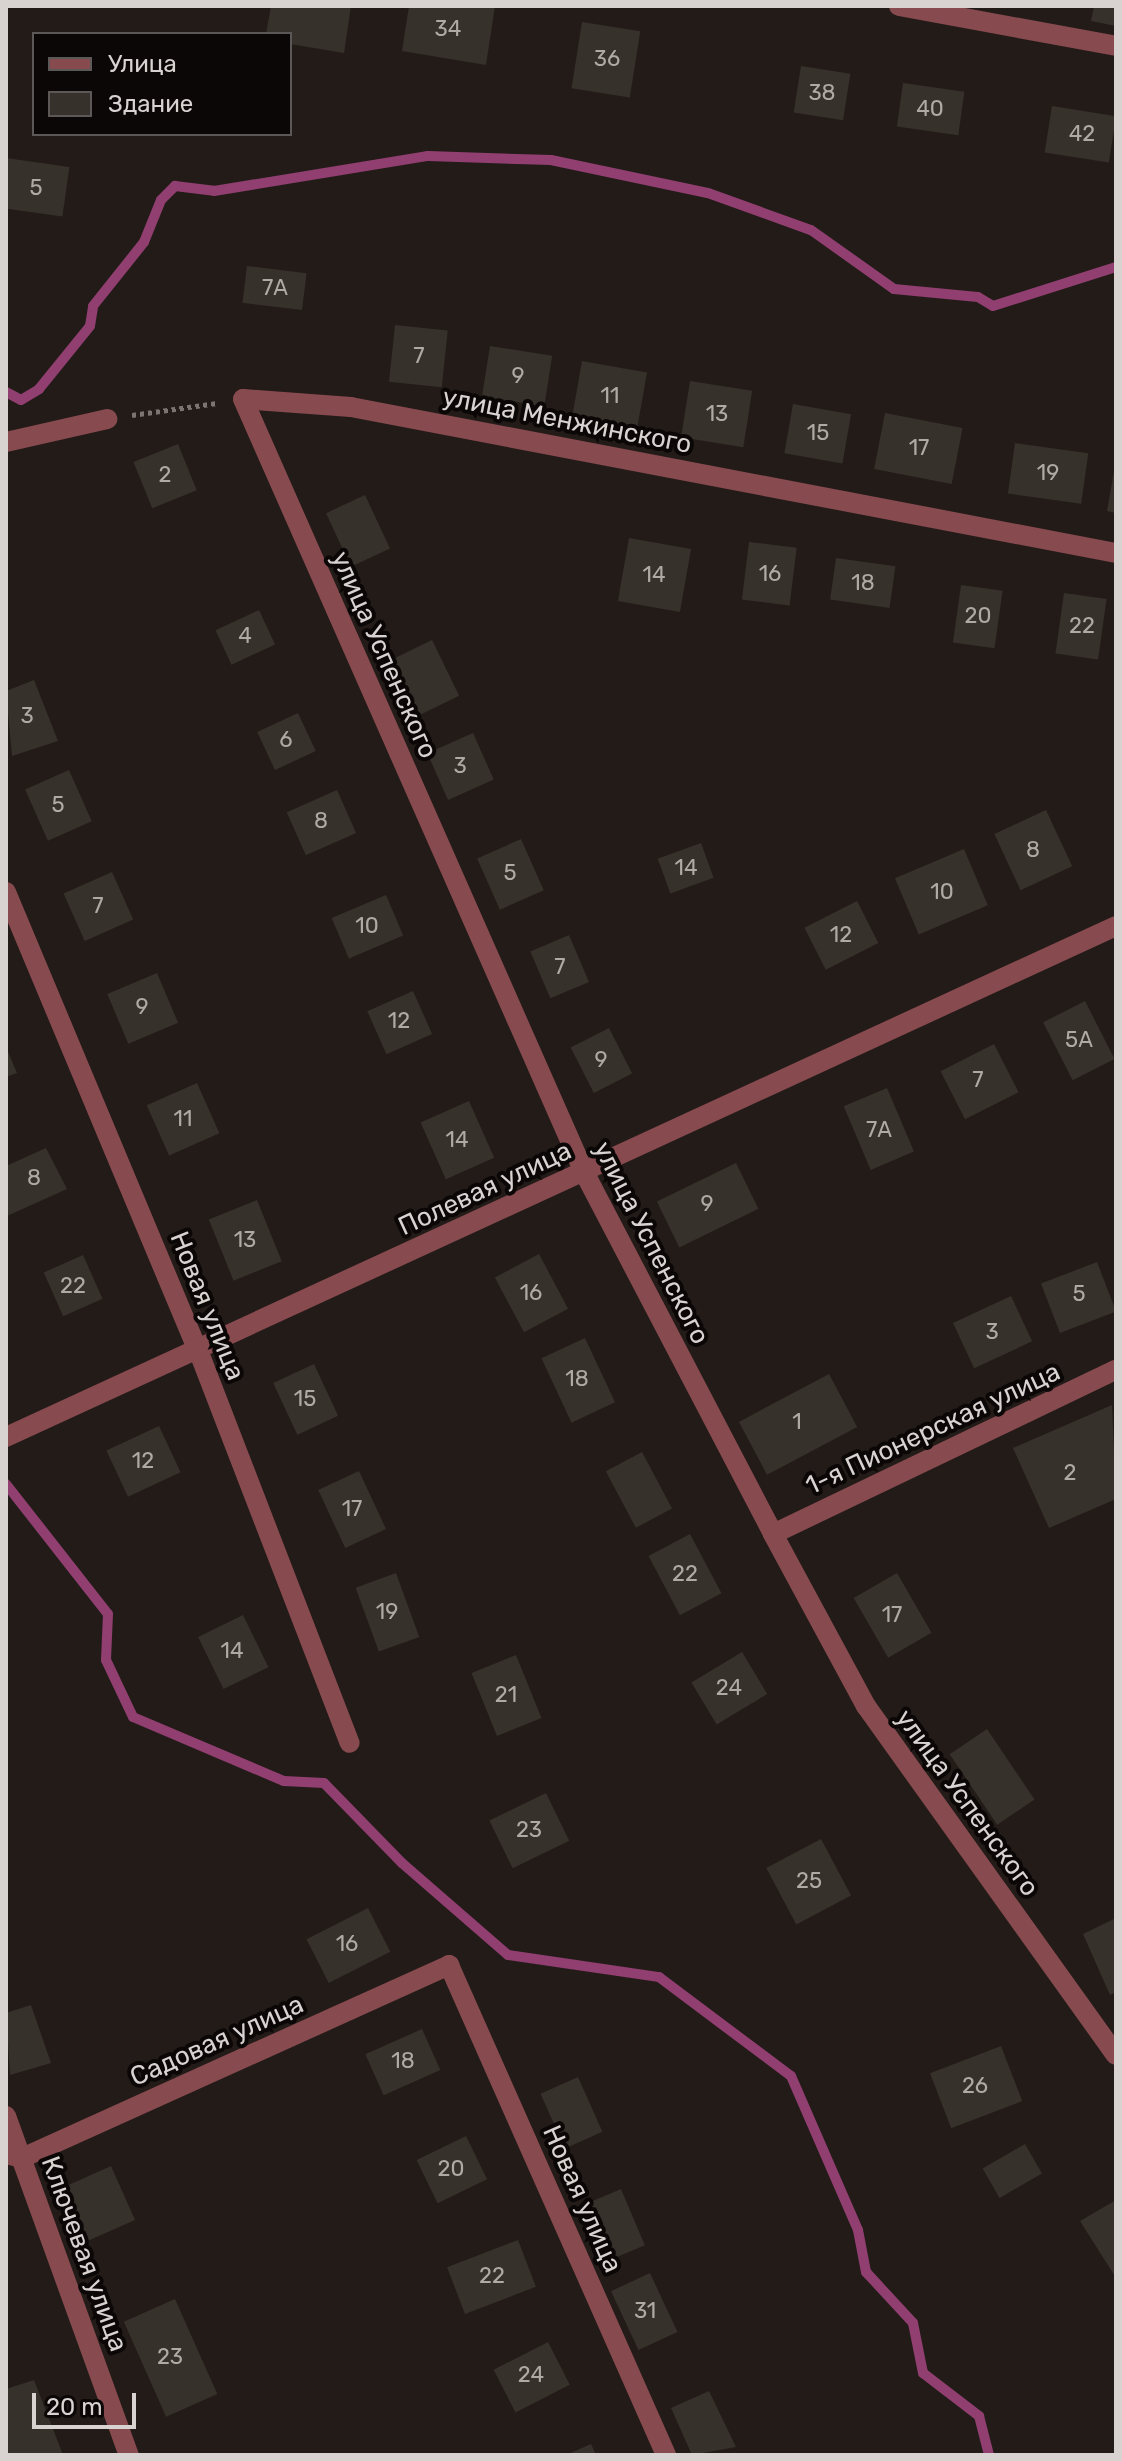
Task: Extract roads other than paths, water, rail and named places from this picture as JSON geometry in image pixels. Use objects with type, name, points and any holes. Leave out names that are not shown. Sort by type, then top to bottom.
[{"type":"street","points":[[899,6],[1116,46]]},
{"type":"street","name":"улица Менжинского","points":[[243,399],[351,407],[1116,553]]},
{"type":"street","name":"улица Успенского","points":[[243,399],[584,1172],[773,1534],[866,1706],[1116,2055]]},
{"type":"street","points":[[6,442],[107,419]]},
{"type":"street","name":"Новая улица","points":[[6,892],[198,1350],[350,1743]]},
{"type":"street","name":"Полевая улица","points":[[6,1437],[1116,926]]},
{"type":"street","name":"1-я Пионерская улица","points":[[773,1534],[1116,1370]]},
{"type":"street","name":"Новая улица","points":[[449,1965],[666,2455]]},
{"type":"street","name":"Садовая улица","points":[[14,2156],[449,1965]]},
{"type":"street","name":"Ключевая улица","points":[[6,2116],[14,2156],[129,2455]]},
{"type":"waterway","points":[[6,392],[21,400],[39,389],[90,326],[93,306],[144,242],[161,200],[175,186],[214,191],[428,156],[551,160],[708,193],[811,230],[894,289],[978,297],[993,306],[1116,267]]},
{"type":"waterway","points":[[6,1484],[108,1614],[106,1660],[133,1717],[284,1781],[324,1783],[402,1863],[508,1955],[659,1977],[791,2076],[858,2230],[866,2272],[913,2323],[923,2373],[979,2416],[989,2455]]}]
